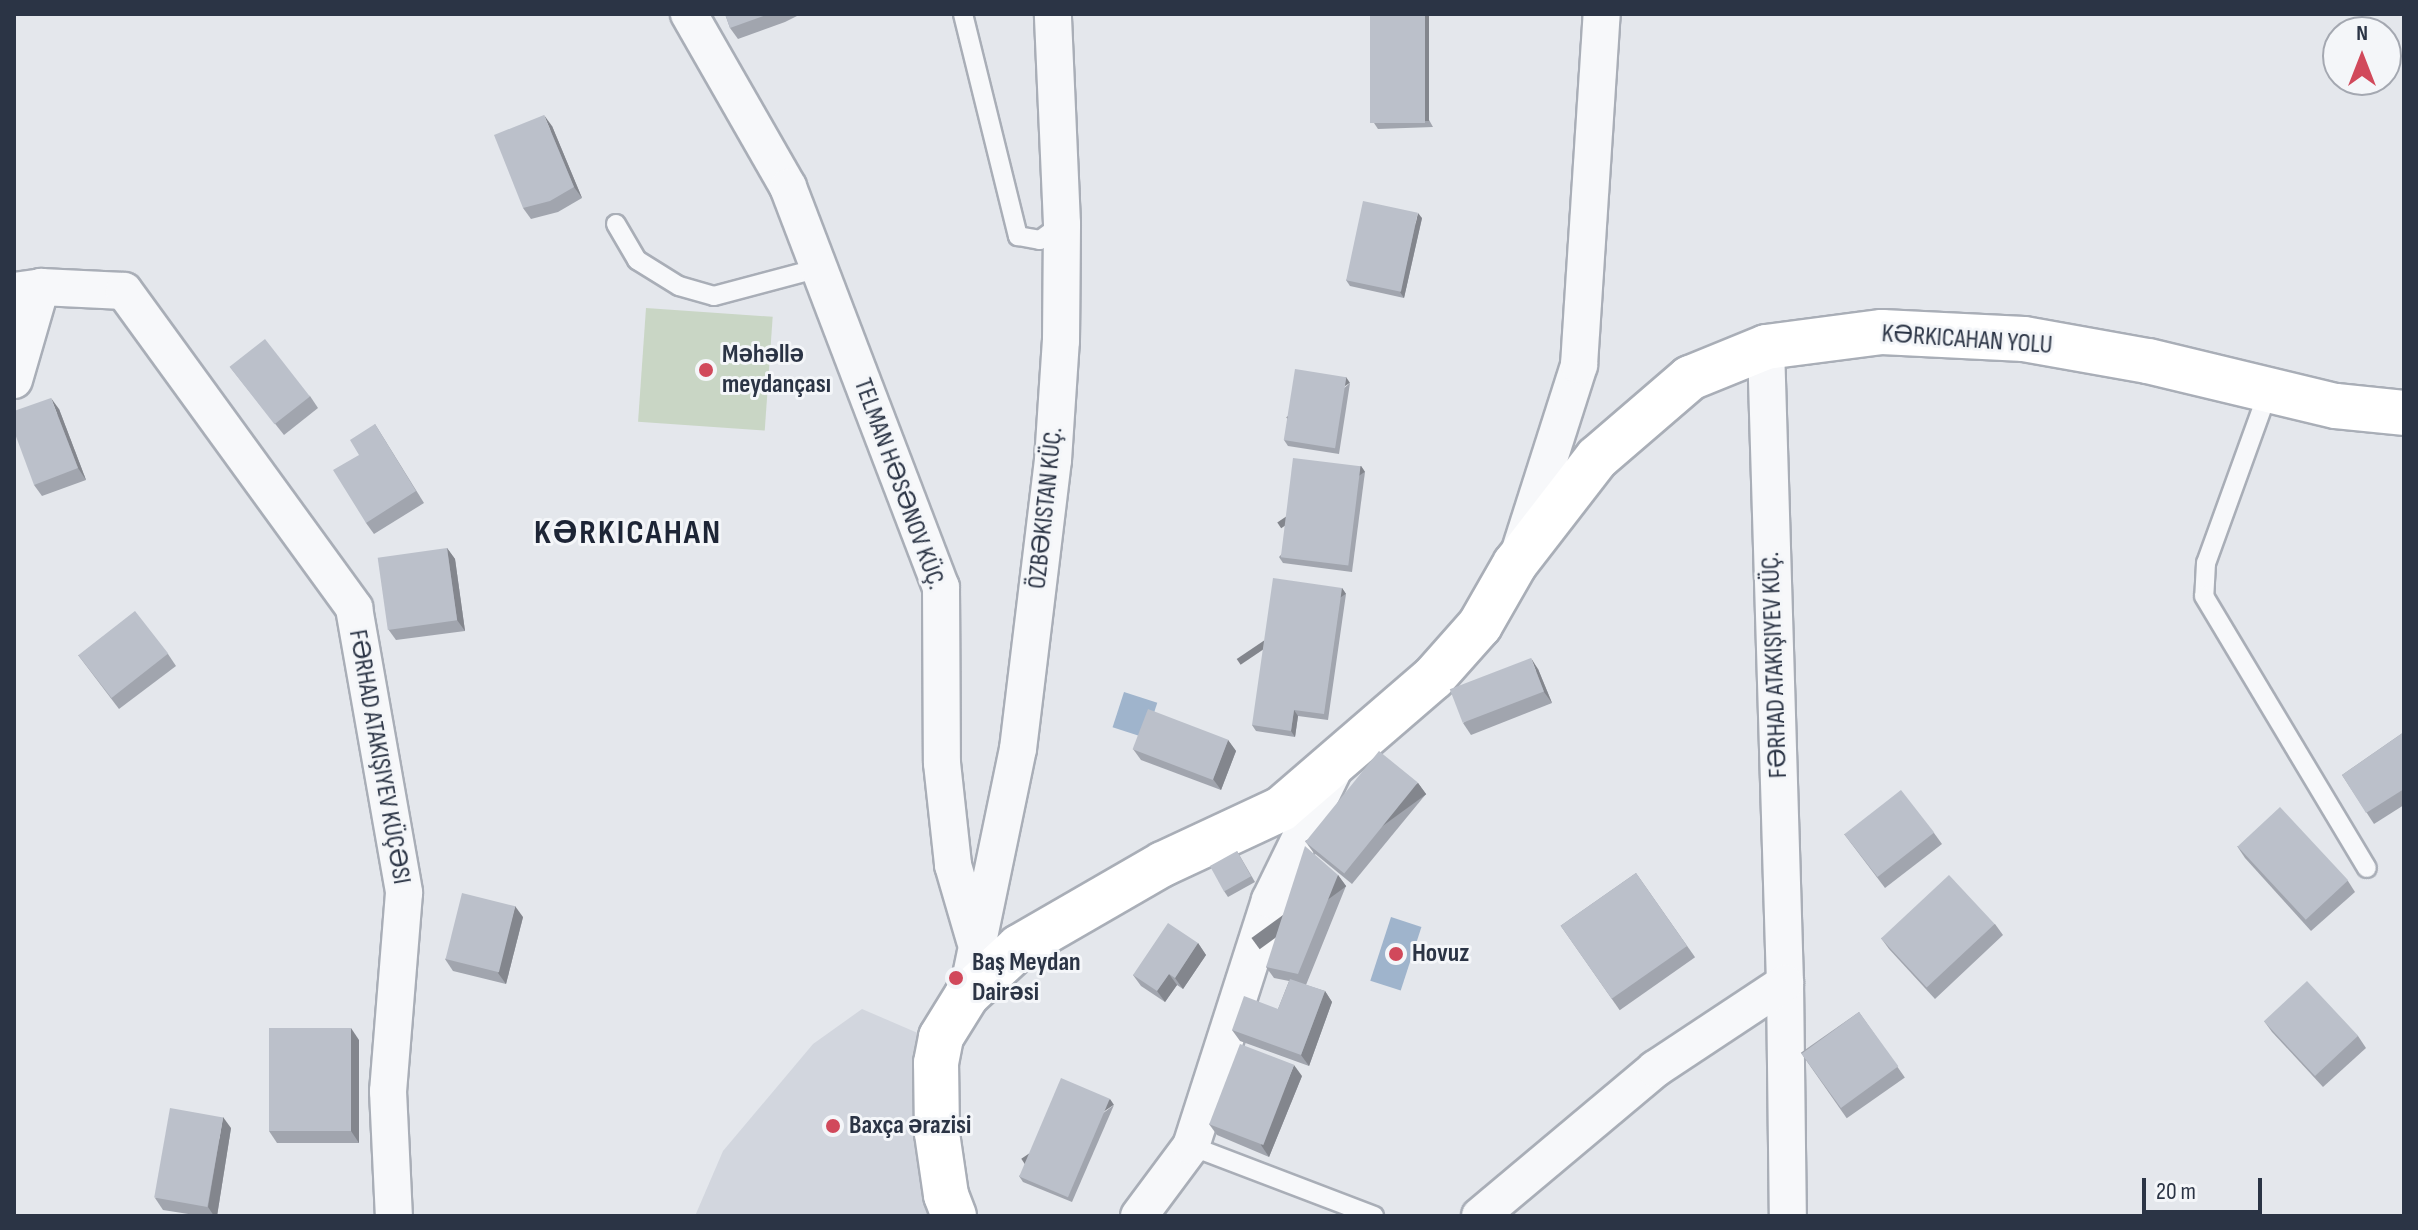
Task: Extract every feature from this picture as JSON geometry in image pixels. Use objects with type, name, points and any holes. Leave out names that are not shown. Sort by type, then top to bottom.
[{"type":"street","name":"TELMAN HƏSƏNOV KÜÇ.","points":[[689,14],[788,187],[941,587],[944,778],[953,865],[976,942]]},
{"type":"street","name":"ÖZBƏKISTAN KÜÇ.","points":[[967,995],[1018,749],[1053,460],[1061,341],[1062,224],[1053,14]]},
{"type":"street","points":[[1515,564],[1579,365],[1602,14]]},
{"type":"street","points":[[14,380],[28,289]]},
{"type":"street","name":"FƏRHAD ATAKIŞIYEV KÜÇƏSI","points":[[28,289],[124,291],[354,608],[404,893],[388,1091],[394,1216]]},
{"type":"street","name":"KƏRKICAHAN YOLU","points":[[954,1216],[946,1195],[937,1133],[936,1063],[941,1037],[967,995],[1019,947],[1163,864],[1281,809],[1433,678],[1480,625],[1515,564],[1597,458],[1690,378],[1766,347],[1882,332],[2024,339],[2148,361],[2336,406],[2404,413]]},
{"type":"street","name":"FƏRHAD ATAKIŞIYEV KÜÇ.","points":[[1766,347],[1785,983],[1788,1216]]},
{"type":"street","points":[[1139,1216],[1191,1146],[1270,900],[1342,754]]},
{"type":"street","points":[[1480,1216],[1655,1069],[1785,983]]},
{"type":"lane","points":[[963,14],[1018,236],[1040,240],[1062,224]]},
{"type":"lane","points":[[616,224],[637,260],[679,286],[714,296],[819,268]]},
{"type":"lane","points":[[2268,392],[2206,563],[2204,596],[2367,868]]},
{"type":"lane","points":[[1191,1146],[1374,1216]]},
{"type":"shaded area","name":"Baxça ərazisi","points":[[862,1009],[927,1037],[935,1216],[695,1216],[723,1151],[813,1044]]},
{"type":"green space","name":"Məhəllə meydançası","points":[[646,308],[773,317],[765,431],[638,422]]},
{"type":"water","points":[[1124,692],[1157,703],[1146,738],[1113,727]]},
{"type":"water","name":"Hovuz","points":[[1391,917],[1421,927],[1401,991],[1370,981]]},
{"type":"building","points":[[725,14],[769,14],[730,28]]},
{"type":"building","points":[[1370,14],[1425,14],[1425,123],[1370,123]]},
{"type":"building","points":[[544,115],[574,187],[550,201],[523,208],[494,135]]},
{"type":"building","points":[[1363,201],[1418,213],[1401,292],[1346,280]]},
{"type":"building","points":[[265,339],[310,397],[274,424],[230,367]]},
{"type":"building","points":[[1295,369],[1346,377],[1335,448],[1284,440]]},
{"type":"building","points":[[51,398],[78,468],[34,485],[14,431],[14,411]]},
{"type":"building","points":[[375,424],[416,491],[366,523],[333,470],[359,455],[350,440]]},
{"type":"building","points":[[1293,458],[1360,466],[1348,566],[1281,557]]},
{"type":"building","points":[[447,548],[457,620],[388,630],[378,558]]},
{"type":"building","points":[[1273,578],[1342,588],[1324,714],[1294,710],[1291,731],[1252,725]]},
{"type":"building","points":[[135,611],[168,654],[112,698],[78,655]]},
{"type":"building","points":[[1531,658],[1544,692],[1463,723],[1450,689]]},
{"type":"building","points":[[1148,709],[1228,740],[1213,780],[1133,749]]},
{"type":"building","points":[[2404,732],[2404,789],[2366,813],[2342,775]]},
{"type":"building","points":[[1379,751],[1418,782],[1344,873],[1305,842]]},
{"type":"building","points":[[1901,790],[1934,833],[1878,877],[1844,834]]},
{"type":"building","points":[[2280,807],[2348,880],[2306,920],[2238,847]]},
{"type":"building","points":[[1305,846],[1338,875],[1298,974],[1266,967]]},
{"type":"building","points":[[1237,851],[1251,876],[1224,891],[1210,866]]},
{"type":"building","points":[[1636,873],[1687,946],[1612,999],[1561,926]]},
{"type":"building","points":[[1949,875],[1995,924],[1927,987],[1881,938]]},
{"type":"building","points":[[462,893],[515,906],[499,972],[446,959]]},
{"type":"building","points":[[1168,923],[1198,943],[1175,978],[1169,974],[1157,991],[1133,975]]},
{"type":"building","points":[[1290,979],[1325,991],[1301,1055],[1232,1030],[1244,996],[1278,1009]]},
{"type":"building","points":[[2307,981],[2358,1036],[2315,1076],[2264,1021]]},
{"type":"building","points":[[1859,1012],[1898,1066],[1841,1108],[1802,1054]]},
{"type":"building","points":[[269,1028],[351,1028],[351,1131],[269,1131]]},
{"type":"building","points":[[1240,1044],[1294,1065],[1263,1145],[1209,1124]]},
{"type":"building","points":[[1061,1078],[1110,1099],[1068,1197],[1019,1176]]},
{"type":"building","points":[[170,1108],[223,1117],[207,1207],[154,1198]]},
{"type":"place","name":"Məhəllə meydançası","points":[[706,370]]},
{"type":"place","name":"Hovuz","points":[[1396,954]]},
{"type":"place","name":"Baş Meydan Dairəsi","points":[[956,978]]},
{"type":"place","name":"Baxça ərazisi","points":[[833,1126]]},
{"type":"district","name":"KƏRKICAHAN","points":[[628,533]]}]
